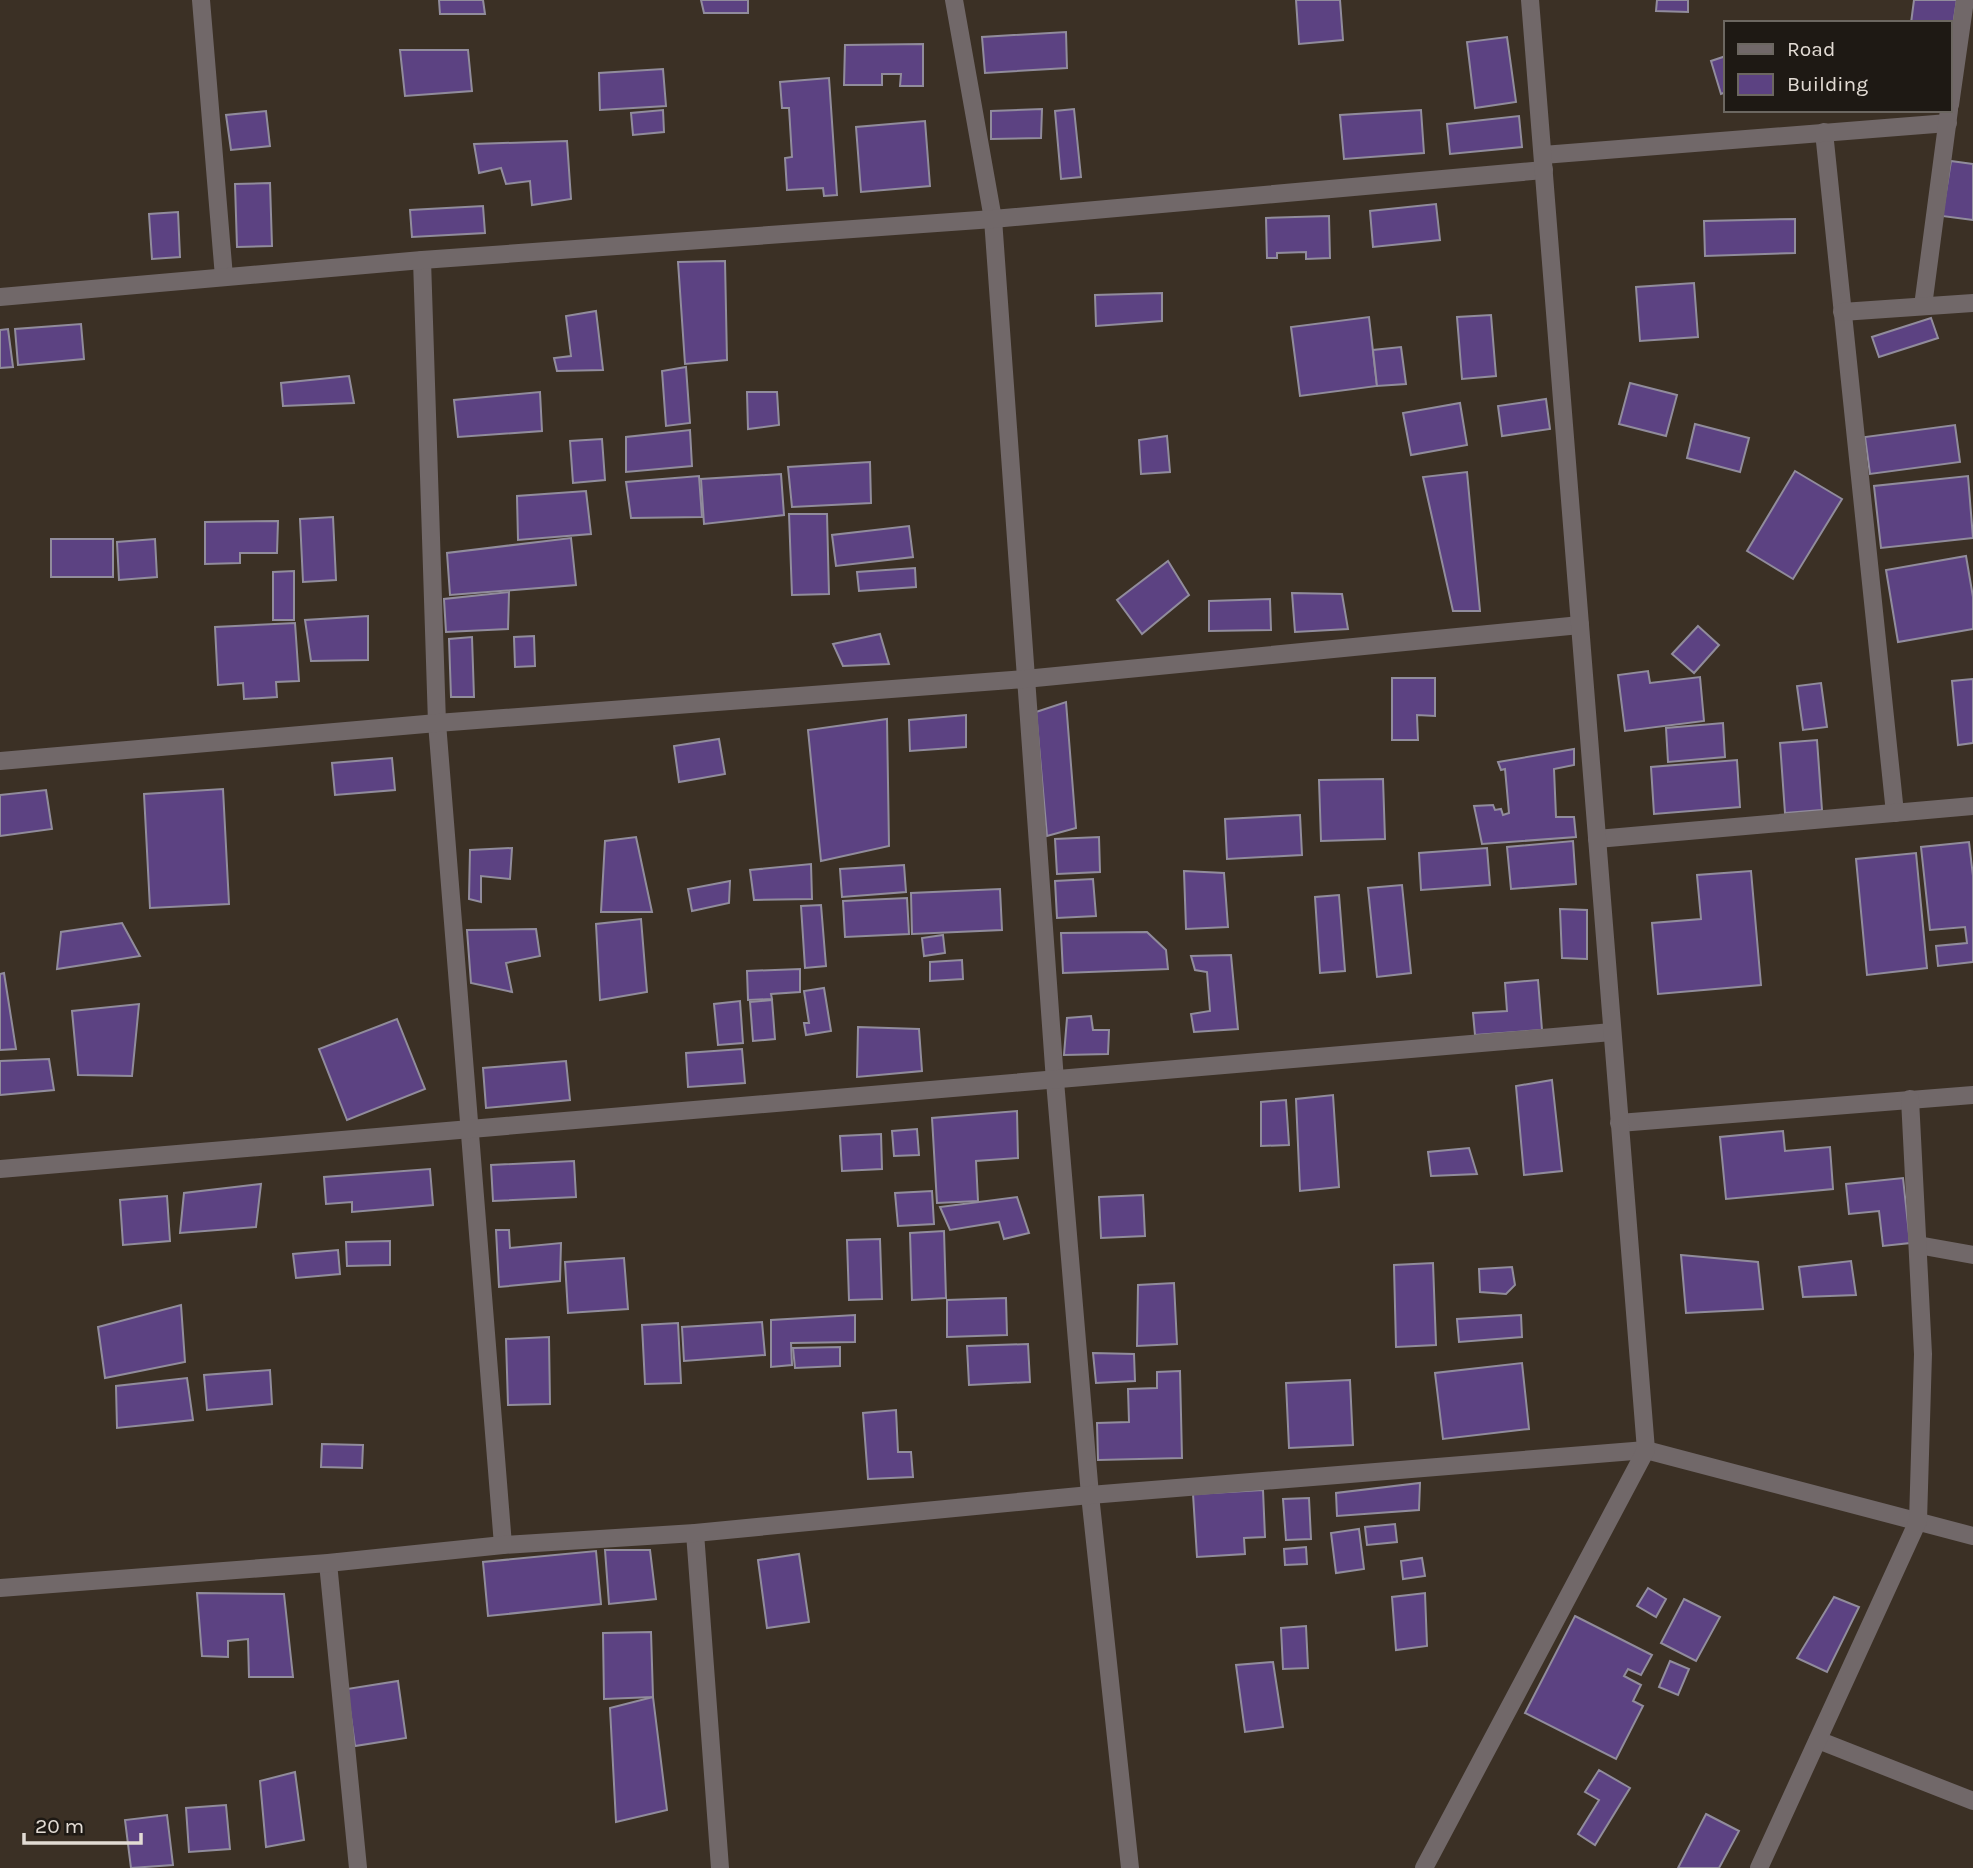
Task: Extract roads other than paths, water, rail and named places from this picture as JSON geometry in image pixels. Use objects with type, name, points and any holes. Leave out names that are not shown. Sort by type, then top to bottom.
[{"type":"street","points":[[201,0],[224,278]]},
{"type":"street","points":[[954,0],[993,219],[1055,1081],[1090,1495],[1130,1868]]},
{"type":"street","points":[[1424,1868],[1646,1450],[1530,0]]},
{"type":"street","points":[[1952,90],[1965,0]]},
{"type":"street","points":[[0,297],[422,260],[993,219],[1949,117],[1923,306]]},
{"type":"street","points":[[1824,132],[1895,813]]},
{"type":"street","points":[[422,260],[437,723],[503,1545]]},
{"type":"street","points":[[1843,312],[1973,303]]},
{"type":"street","points":[[0,761],[437,723],[1025,679],[1580,625]]},
{"type":"street","points":[[1597,839],[1973,806]]},
{"type":"street","points":[[0,1169],[1612,1032]]},
{"type":"street","points":[[1619,1123],[1973,1095]]},
{"type":"street","points":[[1759,1868],[1918,1521],[1923,1354],[1910,1100]]},
{"type":"street","points":[[1918,1245],[1973,1255]]},
{"type":"street","points":[[0,1588],[328,1563],[503,1545],[695,1534],[1090,1495],[1646,1450],[1973,1536]]},
{"type":"street","points":[[695,1534],[720,1868]]},
{"type":"street","points":[[328,1563],[358,1868]]},
{"type":"street","points":[[1818,1740],[1973,1801]]}]
